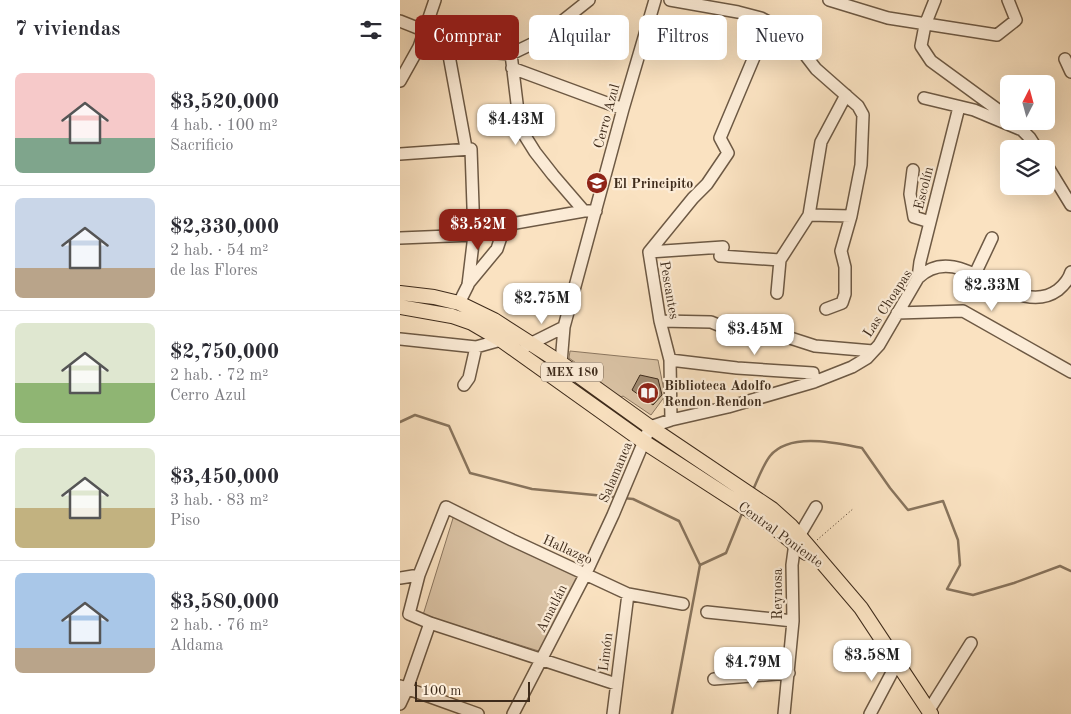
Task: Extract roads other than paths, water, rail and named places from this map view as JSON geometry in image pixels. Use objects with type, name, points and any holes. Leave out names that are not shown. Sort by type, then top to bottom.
[{"type":"main road","name":"Central Poniente","points":[[400,293],[434,297],[460,303],[494,320],[524,348],[644,442],[727,487]]},
{"type":"main road","name":"Central Poniente","points":[[400,307],[452,316],[472,323],[501,340],[561,363],[650,427],[727,487],[769,515],[801,542],[861,608],[897,663]]},
{"type":"main road","name":"MEX 180","points":[[897,663],[930,712]]},
{"type":"street","points":[[430,15],[435,0]]},
{"type":"street","points":[[519,50],[536,42],[588,0]]},
{"type":"street","name":"Cerro Azul","points":[[561,363],[564,327],[590,211],[623,110],[655,0]]},
{"type":"street","points":[[670,0],[750,15]]},
{"type":"street","points":[[829,0],[888,18],[997,36],[1016,20],[1008,0]]},
{"type":"street","points":[[935,0],[925,25],[921,46],[931,61],[1000,111]]},
{"type":"street","points":[[400,21],[415,27]]},
{"type":"street","points":[[400,81],[415,53]]},
{"type":"street","points":[[1065,58],[1071,72]]},
{"type":"street","points":[[450,60],[468,148],[474,235],[468,285]]},
{"type":"street","points":[[511,60],[520,128],[541,160],[590,211]]},
{"type":"street","name":"Pescantes","points":[[671,420],[670,360],[660,320],[649,252],[693,198],[707,184],[728,153],[720,138],[753,60]]},
{"type":"street","points":[[809,60],[828,81],[858,106],[863,116],[861,165],[851,216],[841,251],[845,267],[845,294],[842,302],[826,309]]},
{"type":"street","points":[[512,68],[623,110]]},
{"type":"street","points":[[777,293],[780,260],[810,215],[821,142],[846,95]]},
{"type":"street","points":[[924,98],[974,110],[1000,121]]},
{"type":"street","name":"Escolín","points":[[918,278],[920,262],[959,106]]},
{"type":"street","points":[[1022,130],[1031,140]]},
{"type":"street","points":[[400,154],[468,148]]},
{"type":"street","points":[[913,170],[910,194],[914,217],[930,222]]},
{"type":"street","points":[[1055,179],[1071,205]]},
{"type":"street","points":[[400,238],[474,235],[505,225],[590,211]]},
{"type":"street","points":[[810,215],[851,216]]},
{"type":"street","points":[[460,303],[468,285],[497,249],[505,225]]},
{"type":"street","points":[[975,274],[992,238]]},
{"type":"street","points":[[649,252],[722,247],[720,256],[780,260]]},
{"type":"street","name":"Las Choapas","points":[[650,427],[814,382],[852,367],[867,358],[879,345],[918,278],[928,271],[943,267],[958,268],[1012,292],[1033,298],[1051,295],[1063,286],[1071,275]]},
{"type":"street","points":[[896,314],[963,311],[1069,367]]},
{"type":"street","points":[[660,320],[711,322],[728,329],[752,329],[816,346],[873,351]]},
{"type":"street","points":[[524,348],[564,327]]},
{"type":"street","points":[[400,339],[476,347],[501,340]]},
{"type":"street","points":[[464,385],[469,378],[476,347]]},
{"type":"street","points":[[670,360],[737,368],[813,373],[814,382]]},
{"type":"street","points":[[644,442],[650,427]]},
{"type":"street","name":"Salamanca","points":[[613,515],[644,442]]},
{"type":"street","points":[[801,542],[816,506]]},
{"type":"street","name":"Hallazgo","points":[[419,575],[446,507],[628,594],[683,604]]},
{"type":"street","name":"Amatlán","points":[[513,714],[586,573],[613,515]]},
{"type":"street","name":"Reynosa","points":[[784,714],[793,621],[792,565],[801,542]]},
{"type":"street","points":[[400,578],[419,575],[409,614],[616,684]]},
{"type":"street","name":"Limón","points":[[613,714],[628,594]]},
{"type":"street","points":[[707,612],[793,621]]},
{"type":"street","points":[[400,704],[403,687],[430,622]]},
{"type":"street","points":[[930,712],[971,643]]},
{"type":"street","points":[[870,714],[897,663]]},
{"type":"street","points":[[714,679],[789,673]]},
{"type":"street","points":[[403,687],[478,714]]},
{"type":"waterway","points":[[400,422],[415,415],[449,426],[470,473],[532,489],[615,497]]},
{"type":"waterway","points":[[753,490],[770,456],[789,444],[814,441],[862,448],[908,510],[943,501],[958,540],[960,565],[947,589],[973,595],[1014,583],[1060,566],[1071,571]]},
{"type":"waterway","points":[[623,498],[633,499],[679,521],[700,565],[672,714]]},
{"type":"waterway","points":[[700,565],[726,553],[743,511]]},
{"type":"place","name":"El Principito","points":[[597,183]]},
{"type":"place","name":"Biblioteca Adolfo Rendon Rendon","points":[[648,393]]}]
